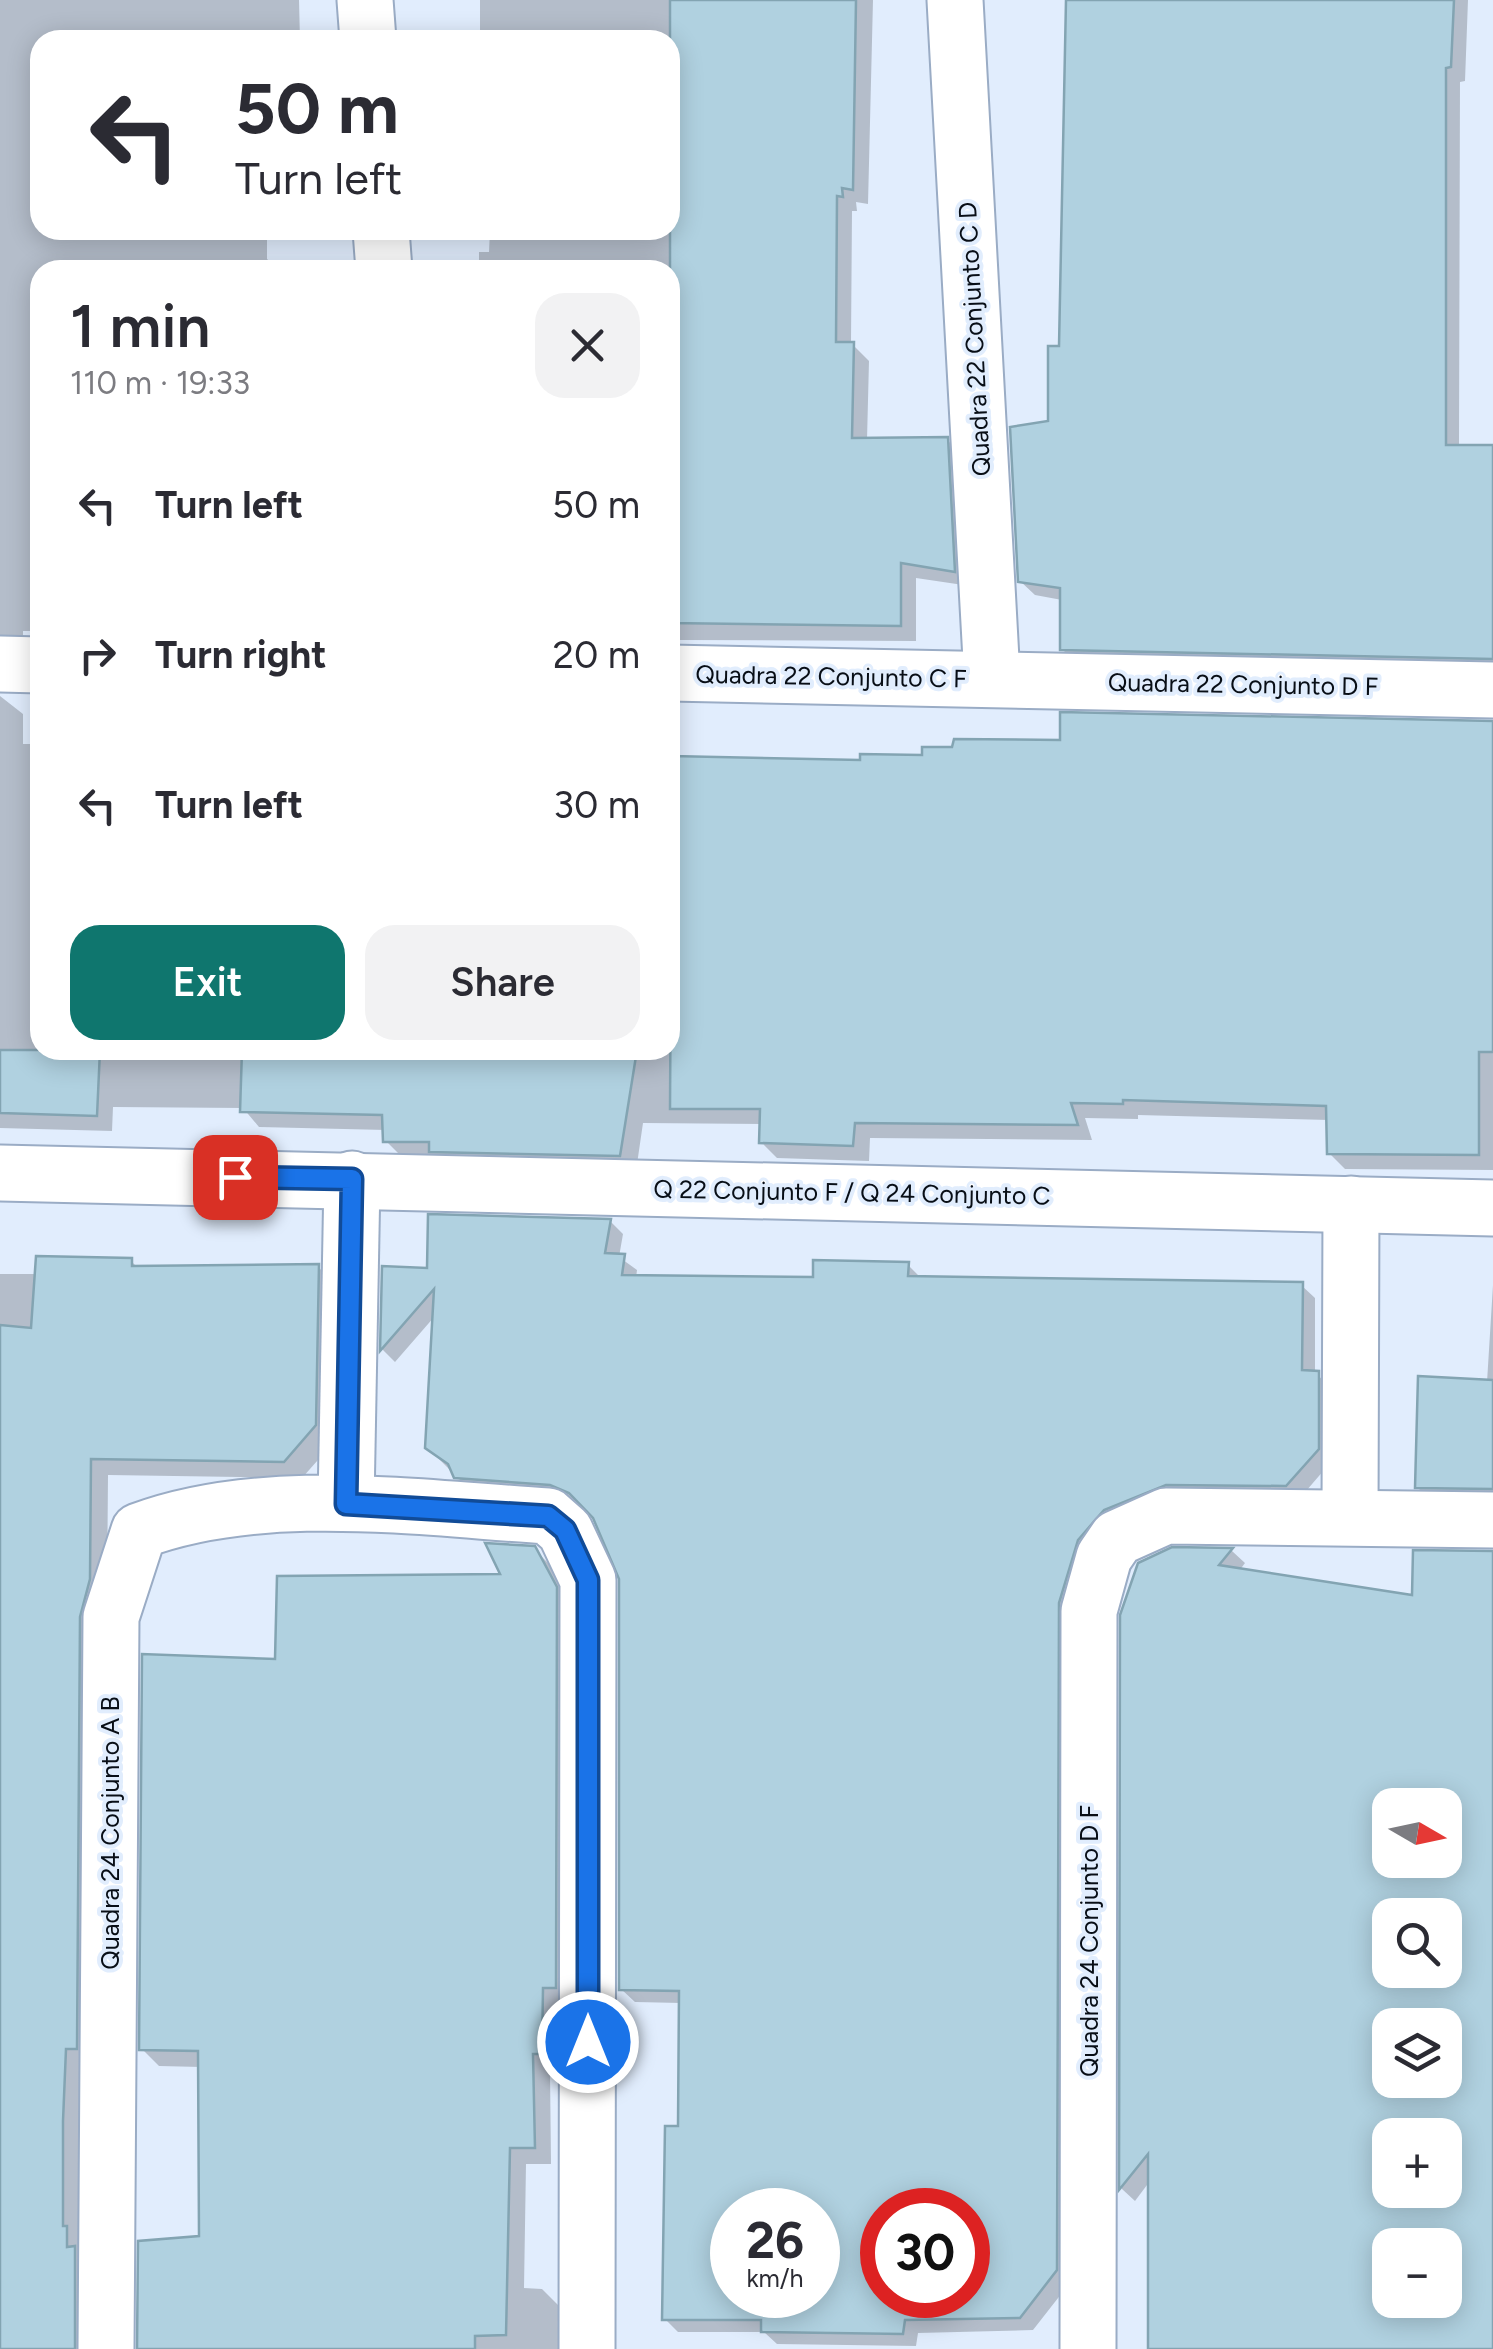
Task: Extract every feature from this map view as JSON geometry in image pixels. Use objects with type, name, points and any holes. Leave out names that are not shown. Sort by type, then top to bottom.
[{"type":"street","points":[[365,0],[367,30]]},
{"type":"street","name":"Quadra 22 Conjunto C D","points":[[955,0],[992,678]]},
{"type":"street","points":[[0,664],[30,664]]},
{"type":"street","name":"Quadra 22 Conjunto C F","points":[[680,674],[992,678]]},
{"type":"street","name":"Quadra 22 Conjunto D F","points":[[992,678],[1493,690]]},
{"type":"street","name":"Q 22 Conjunto F / Q 24 Conjunto C","points":[[0,1173],[1493,1208]]},
{"type":"street","points":[[352,1179],[346,1504],[548,1516],[565,1530],[588,1580],[588,2349]]},
{"type":"street","points":[[1350,1204],[1350,1516],[1493,1520]]},
{"type":"street","name":"Quadra 24 Conjunto A B","points":[[106,2349],[111,1617],[140,1531],[187,1513],[346,1504]]},
{"type":"street","name":"Quadra 24 Conjunto D F","points":[[1088,2349],[1089,1611],[1104,1557],[1116,1538],[1166,1516],[1350,1516]]},
{"type":"building","points":[[670,0],[856,0],[853,190],[842,188],[843,197],[837,196],[836,342],[854,342],[852,438],[948,437],[955,572],[901,563],[901,626],[680,623],[680,260],[670,260],[670,240],[680,240],[680,30],[670,30]]},
{"type":"building","points":[[1066,0],[1454,0],[1451,67],[1446,68],[1446,445],[1493,445],[1493,659],[1060,650],[1060,588],[1018,582],[1010,427],[1048,421],[1048,346],[1059,346]]},
{"type":"building","points":[[1060,712],[1493,721],[1493,1052],[1479,1052],[1479,1155],[1327,1154],[1326,1106],[1123,1100],[1123,1104],[1071,1103],[1078,1125],[855,1123],[853,1146],[759,1143],[760,1109],[670,1109],[670,1060],[680,1060],[680,756],[860,760],[860,754],[922,755],[922,747],[952,747],[954,739],[1060,740]]},
{"type":"building","points":[[0,1050],[30,1050],[30,1060],[100,1060],[97,1116],[0,1113]]},
{"type":"building","points":[[242,1060],[635,1060],[620,1156],[429,1152],[429,1142],[383,1142],[382,1115],[240,1112]]},
{"type":"building","points":[[428,1214],[611,1219],[605,1253],[625,1254],[622,1275],[813,1277],[813,1260],[909,1262],[908,1276],[1303,1282],[1302,1370],[1319,1371],[1319,1449],[1286,1486],[1166,1485],[1104,1510],[1078,1540],[1059,1603],[1057,2270],[1020,2318],[905,2320],[903,2334],[761,2332],[761,2320],[662,2320],[665,2126],[678,2126],[679,1991],[619,1990],[619,1579],[593,1518],[569,1493],[550,1485],[454,1478],[448,1464],[425,1448],[434,1289],[380,1351],[382,1266],[427,1268]]},
{"type":"building","points":[[36,1256],[132,1258],[132,1266],[319,1264],[316,1425],[284,1462],[91,1459],[90,1579],[80,1617],[77,2049],[66,2049],[63,2121],[63,2226],[67,2226],[67,2247],[75,2246],[75,2349],[0,2349],[0,1325],[31,1328]]},
{"type":"building","points":[[1418,1376],[1493,1380],[1493,1489],[1415,1488]]},
{"type":"building","points":[[485,1543],[535,1546],[557,1587],[556,1988],[543,1988],[542,2054],[533,2054],[535,2148],[510,2148],[506,2335],[475,2336],[475,2349],[137,2349],[138,2241],[199,2236],[198,2051],[139,2050],[142,1654],[275,1659],[277,1576],[500,1574]]},
{"type":"building","points":[[1172,1547],[1233,1548],[1219,1565],[1412,1595],[1413,1550],[1493,1551],[1493,2349],[1148,2349],[1148,2154],[1119,2190],[1120,1615],[1138,1563]]},
{"type":"route","points":[[235,1177],[352,1179],[346,1504],[548,1516],[565,1530],[588,1580],[588,2042]]}]
